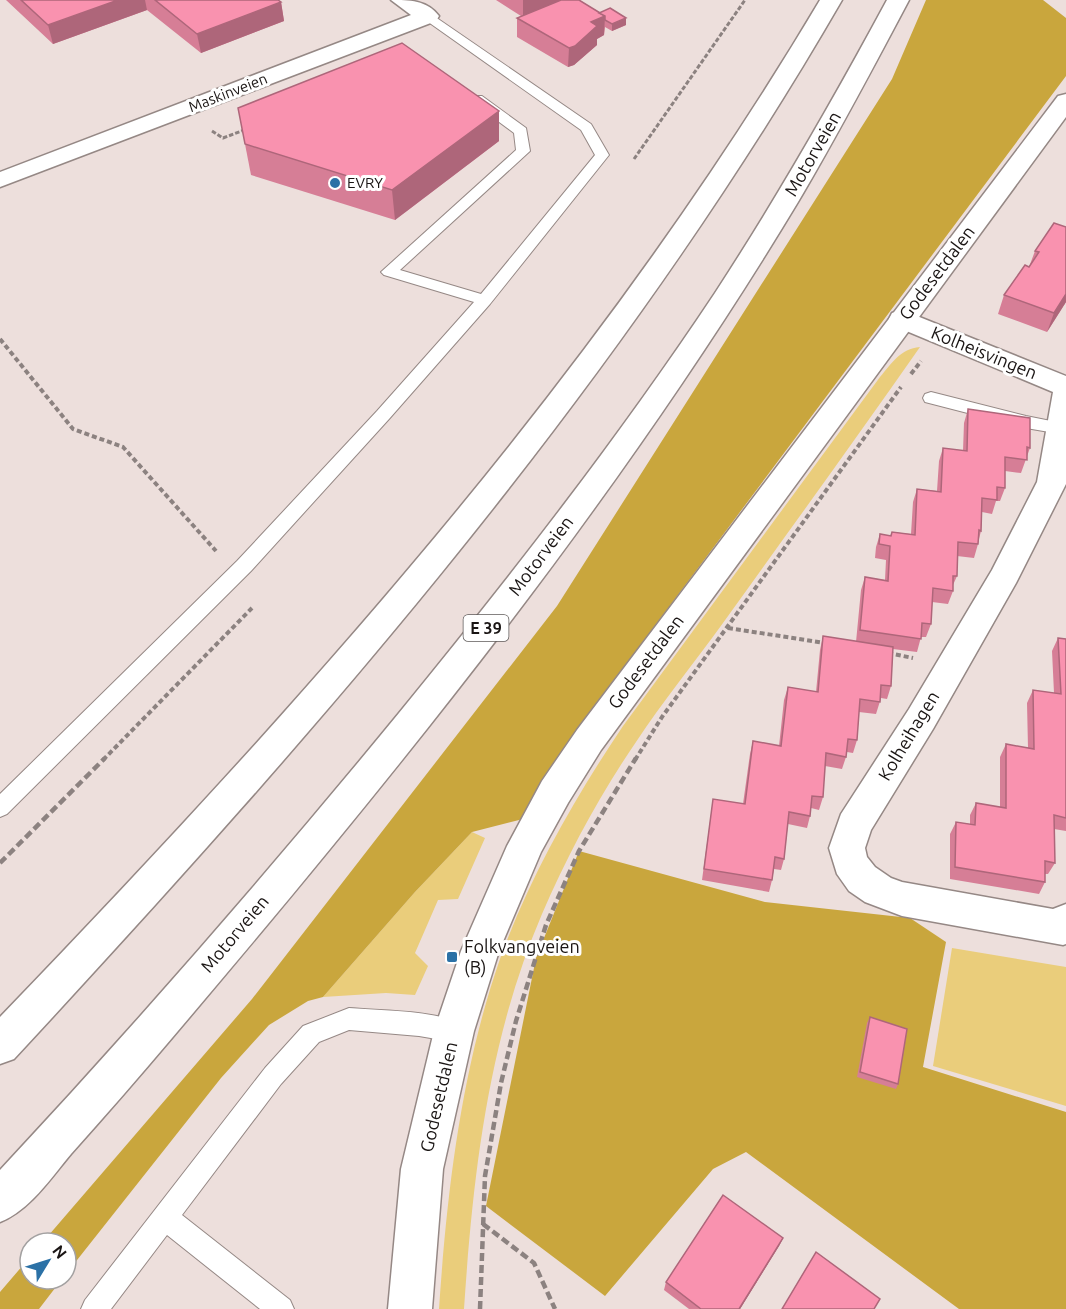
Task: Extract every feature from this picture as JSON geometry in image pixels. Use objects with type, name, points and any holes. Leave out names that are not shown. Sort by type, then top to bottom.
[{"type":"main road","points":[[402,0],[428,16]]},
{"type":"main road","points":[[0,1044],[87,953],[350,660],[530,440],[680,240],[775,95],[831,0]]},
{"type":"main road","name":"Motorveien","points":[[0,1202],[176,1005],[310,846],[520,585],[622,447],[743,268],[839,111],[898,0]]},
{"type":"main road","name":"Maskinveien","points":[[0,180],[428,16]]},
{"type":"main road","name":"Godesetdalen","points":[[411,1309],[422,1169],[454,1031],[480,951],[525,846],[555,792],[589,740],[1066,101]]},
{"type":"main road","name":"Kolheisvingen","points":[[903,319],[1066,387]]},
{"type":"main road","name":"Kolheihagen","points":[[1066,394],[1061,412],[1061,428],[1052,482],[1005,575],[921,719],[854,825],[847,848],[849,863],[862,879],[878,890],[902,899],[1063,928],[1066,921]]},
{"type":"lane","points":[[0,808],[244,566],[383,415],[484,300],[602,155],[586,127],[428,16]]},
{"type":"lane","points":[[467,92],[521,131],[523,151],[389,272],[484,300]]},
{"type":"lane","points":[[932,398],[1026,422],[1061,428]]},
{"type":"lane","points":[[94,1309],[273,1076],[310,1034],[349,1019],[418,1025],[454,1031]]},
{"type":"lane","points":[[166,1218],[281,1309]]},
{"type":"path","points":[[216,133],[223,138],[255,125]]},
{"type":"path","points":[[0,339],[73,429],[123,447],[219,554]]},
{"type":"path","points":[[480,1309],[485,1176],[501,1083],[516,1021],[546,925],[579,850],[662,717],[924,358]]},
{"type":"path","points":[[728,628],[835,645]]},
{"type":"path","points":[[882,652],[951,664]]},
{"type":"path","points":[[483,1224],[534,1263],[555,1309]]},
{"type":"shaded area","points":[[926,0],[1043,0],[1066,18],[1066,76],[657,623],[539,787],[523,819],[472,832],[415,892],[323,997],[308,1001],[269,1025],[221,1078],[78,1259],[78,1231],[52,1231],[252,999],[557,606],[892,79]]},
{"type":"shaded area","points":[[920,347],[646,727],[609,783],[562,869],[524,962],[508,1010],[496,1059],[478,1158],[464,1309],[439,1309],[446,1220],[458,1132],[475,1044],[500,959],[539,868],[570,810],[623,726],[880,377],[902,354]]},
{"type":"shaded area","points":[[472,832],[485,838],[458,899],[438,900],[415,953],[428,966],[415,995],[386,993],[323,997],[415,892]]},
{"type":"shaded area","points":[[579,851],[765,902],[910,918],[946,942],[923,1067],[1066,1112],[1066,1309],[959,1309],[746,1152],[713,1169],[605,1296],[486,1206],[536,958]]},
{"type":"shaded area","points":[[952,948],[1066,967],[1066,1106],[933,1066]]},
{"type":"shaded area","points":[[18,1271],[18,1291],[53,1291],[39,1309],[0,1309],[0,1292]]},
{"type":"building","points":[[21,0],[118,0],[48,25]]},
{"type":"building","points":[[155,0],[278,0],[281,2],[197,34]]},
{"type":"building","points":[[561,0],[579,0],[605,16],[591,22],[597,26],[575,46],[569,48],[517,18]]},
{"type":"building","points":[[610,8],[626,18],[612,24],[605,20],[605,16],[599,13]]},
{"type":"building","points":[[402,43],[499,111],[392,190],[245,144],[238,108]]},
{"type":"building","points":[[1054,223],[1066,227],[1066,294],[1054,313],[1004,295],[1025,265],[1029,267],[1039,252],[1035,251]]},
{"type":"building","points":[[968,409],[1030,418],[1030,448],[1027,447],[1027,460],[1005,457],[1005,488],[997,487],[997,500],[982,498],[981,531],[979,530],[978,544],[958,542],[957,576],[953,576],[953,591],[933,588],[931,624],[922,623],[921,639],[860,630],[865,577],[888,581],[890,546],[879,544],[880,534],[891,536],[892,532],[915,535],[917,489],[941,492],[943,448],[967,451]]},
{"type":"building","points":[[823,636],[893,647],[891,686],[881,685],[880,702],[860,699],[857,740],[848,739],[846,757],[826,753],[823,797],[812,796],[810,816],[789,812],[784,859],[775,857],[772,880],[704,869],[713,799],[745,804],[753,741],[781,746],[788,687],[818,692]]},
{"type":"building","points":[[1058,638],[1066,639],[1066,818],[1054,815],[1055,863],[1045,861],[1045,882],[955,867],[956,822],[975,825],[976,803],[1006,808],[1006,744],[1034,749],[1033,690],[1061,694]]},
{"type":"building","points":[[870,1017],[907,1029],[898,1084],[860,1072]]},
{"type":"building","points":[[723,1195],[783,1238],[739,1309],[701,1309],[666,1282]]},
{"type":"building","points":[[816,1252],[880,1299],[874,1309],[782,1309]]},
{"type":"place","name":"EVRY","points":[[335,183]]},
{"type":"place","name":"Folkvangveien (B)","points":[[452,957]]}]
